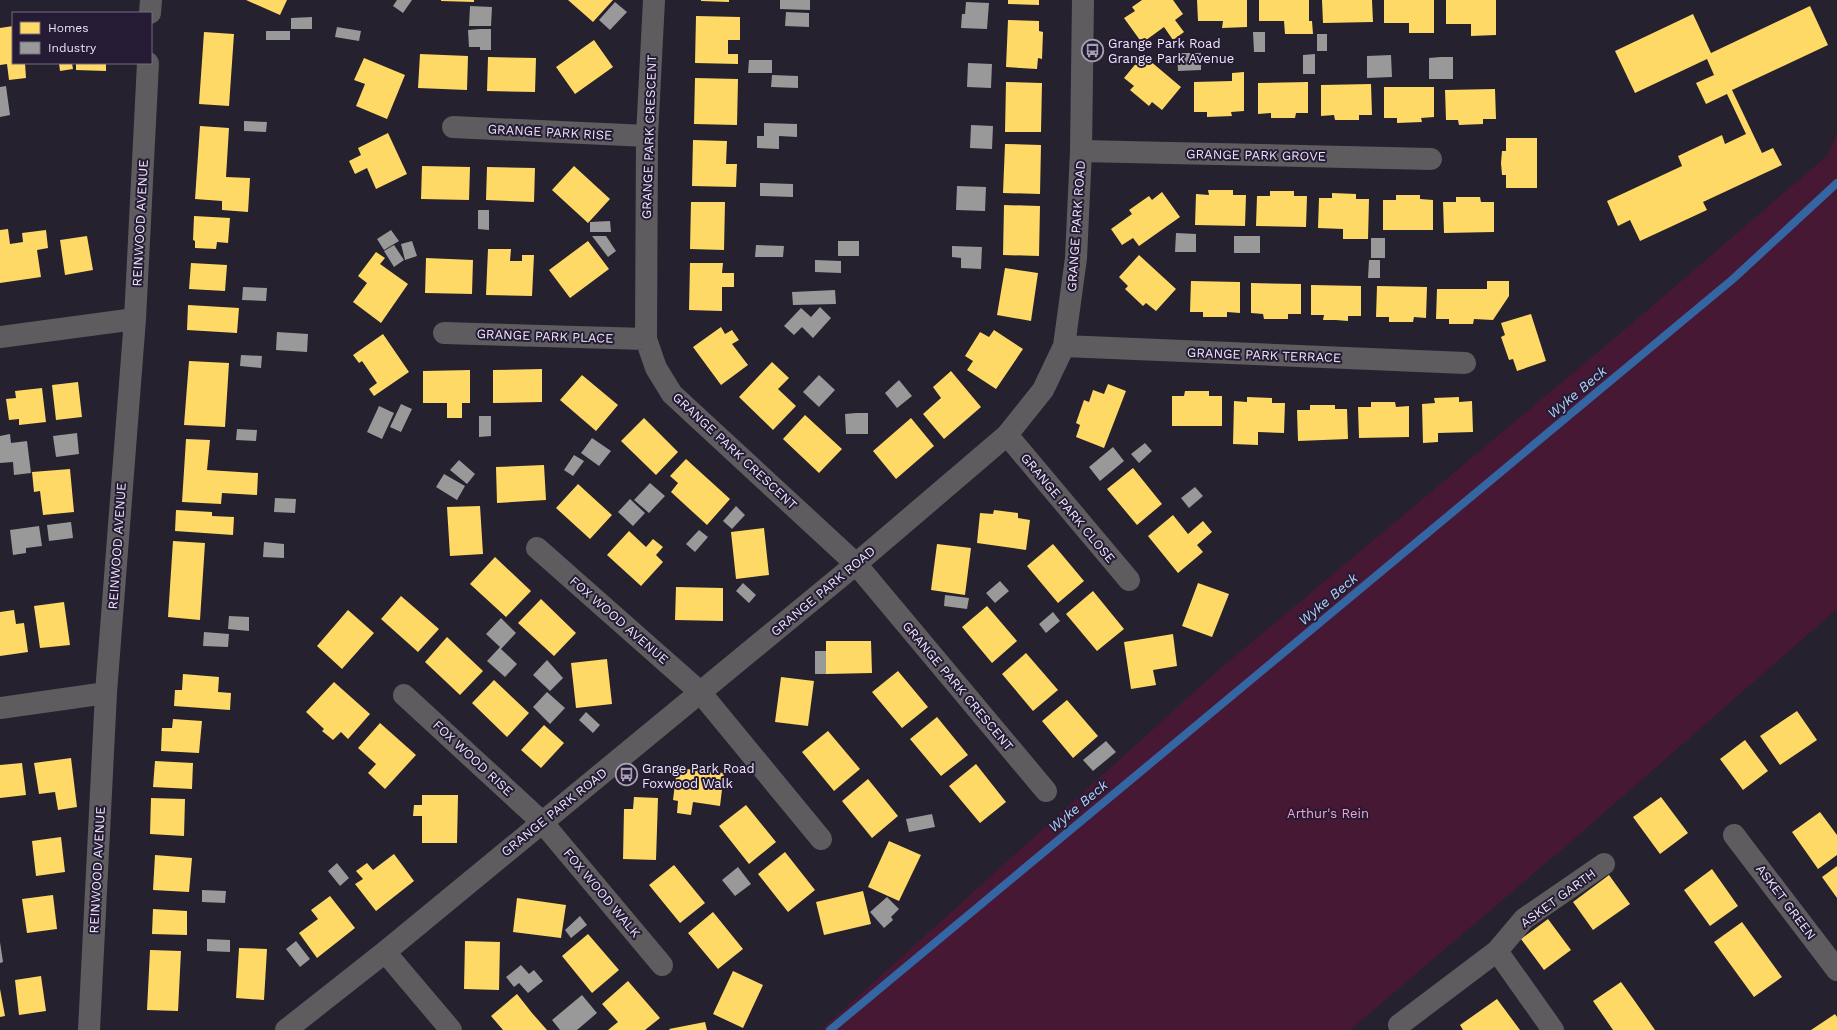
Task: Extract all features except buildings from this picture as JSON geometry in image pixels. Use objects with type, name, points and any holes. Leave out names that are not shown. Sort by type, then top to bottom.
[{"type":"street","points":[[150,12],[151,0]]},
{"type":"street","name":"GRANGE PARK CRESCENT","points":[[654,0],[647,136],[646,340],[656,368],[672,394],[856,564],[1046,791]]},
{"type":"street","name":"GRANGE PARK ROAD","points":[[286,1030],[385,952],[856,564],[1007,435],[1043,390],[1064,346],[1076,258],[1081,151],[1083,0]]},
{"type":"street","name":"REINWOOD AVENUE","points":[[89,1030],[106,693],[135,319],[148,64]]},
{"type":"street","name":"GRANGE PARK RISE","points":[[453,127],[647,136]]},
{"type":"street","name":"GRANGE PARK GROVE","points":[[1081,151],[1431,159]]},
{"type":"street","points":[[0,338],[135,319]]},
{"type":"street","name":"GRANGE PARK PLACE","points":[[444,333],[646,340]]},
{"type":"street","name":"GRANGE PARK TERRACE","points":[[1064,346],[1465,363]]},
{"type":"street","name":"GRANGE PARK CLOSE","points":[[1007,435],[1129,580]]},
{"type":"street","name":"FOX WOOD AVENUE","points":[[536,548],[700,692],[821,839]]},
{"type":"street","points":[[0,708],[106,693]]},
{"type":"street","name":"FOX WOOD RISE","points":[[404,695],[542,822]]},
{"type":"street","name":"FOX WOOD WALK","points":[[542,822],[662,965]]},
{"type":"street","name":"ASKET GREEN","points":[[1734,835],[1837,970]]},
{"type":"street","name":"ASKET GARTH","points":[[1400,1025],[1496,951],[1524,919],[1604,864]]},
{"type":"street","points":[[1496,951],[1553,1030]]},
{"type":"street","points":[[385,952],[451,1030]]},
{"type":"green space","name":"Arthur's Rein","points":[[1837,133],[1837,609],[1566,846],[1350,1030],[821,1030],[1214,674],[1629,326],[1827,156]]},
{"type":"waterway","name":"Wyke Beck","points":[[830,1030],[1733,279],[1837,183]]},
{"type":"place","name":"Grange Park Road Grange Park Avenue","points":[[1093,50]]},
{"type":"place","name":"Grange Park Road Foxwood Walk","points":[[627,775]]}]
